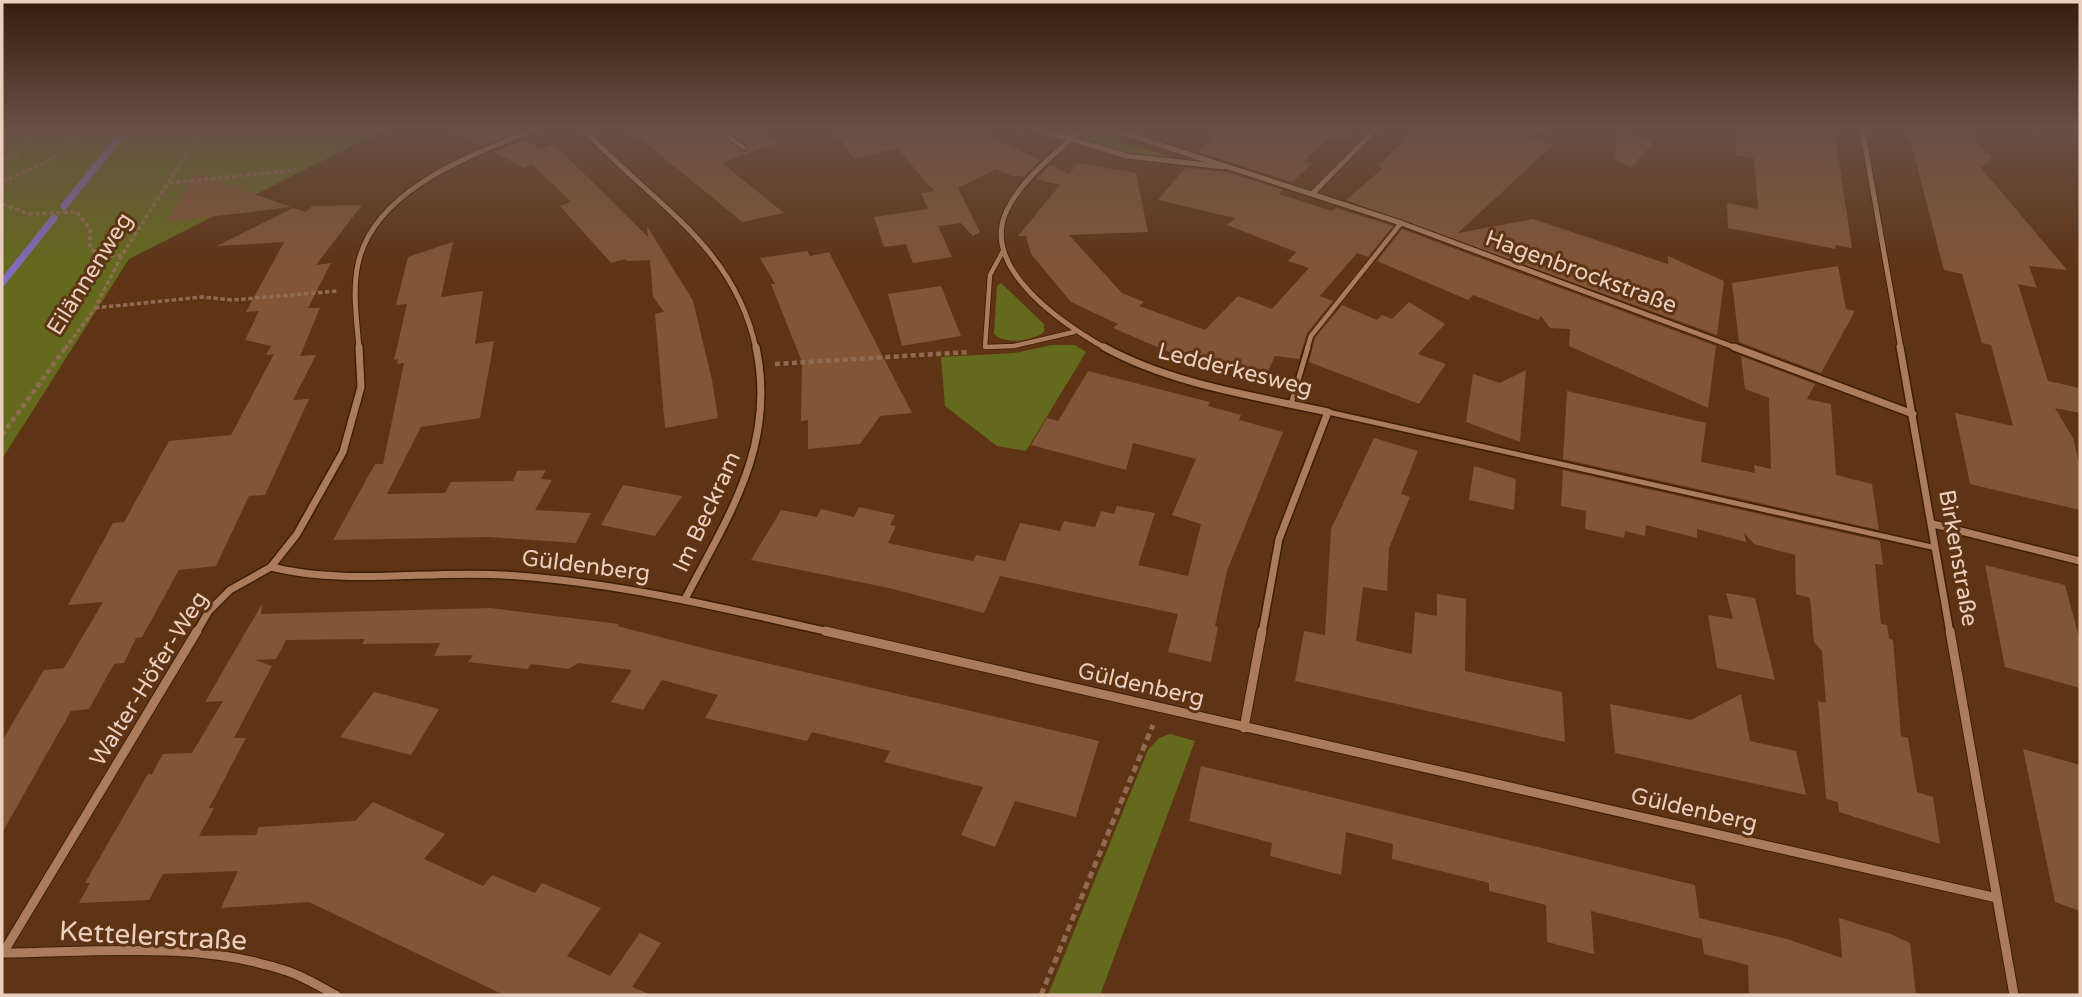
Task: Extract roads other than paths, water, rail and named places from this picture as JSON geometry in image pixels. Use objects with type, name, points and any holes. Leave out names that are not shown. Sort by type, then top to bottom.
[{"type":"street","name":"Walter-Höfer-Weg","points":[[3,953],[209,611],[229,590],[271,568],[297,534],[343,452],[362,387],[355,289],[358,263],[369,233],[411,189],[434,175]]},
{"type":"street","name":"Im Beckram","points":[[632,175],[700,238],[744,306],[760,365],[762,407],[756,449],[742,486],[685,599]]},
{"type":"street","points":[[1003,251],[1002,224],[1013,199],[1037,175]]},
{"type":"street","name":"Hagenbrockstraße","points":[[1258,175],[1401,223],[1913,414]]},
{"type":"street","points":[[1313,192],[1330,175]]},
{"type":"street","name":"Birkenstraße","points":[[1870,175],[2014,995]]},
{"type":"street","name":"Ledderkesweg","points":[[1003,251],[1020,282],[1045,309],[1074,332],[1149,367],[1328,412],[1279,539],[1244,729]]},
{"type":"street","points":[[1933,524],[2080,561]]},
{"type":"street","name":"Güldenberg","points":[[271,568],[298,576],[462,573],[588,581],[685,599],[1244,729],[1997,898]]},
{"type":"street","name":"Kettelerstraße","points":[[3,953],[133,952],[219,957],[285,971],[337,995]]},
{"type":"lane","points":[[1291,404],[1311,337],[1401,223]]},
{"type":"lane","points":[[1003,251],[990,275],[985,347],[1014,346],[1074,332]]},
{"type":"lane","points":[[1328,412],[1937,548]]},
{"type":"waterway","points":[[64,206],[89,175]]},
{"type":"waterway","points":[[2,283],[54,218]]}]
